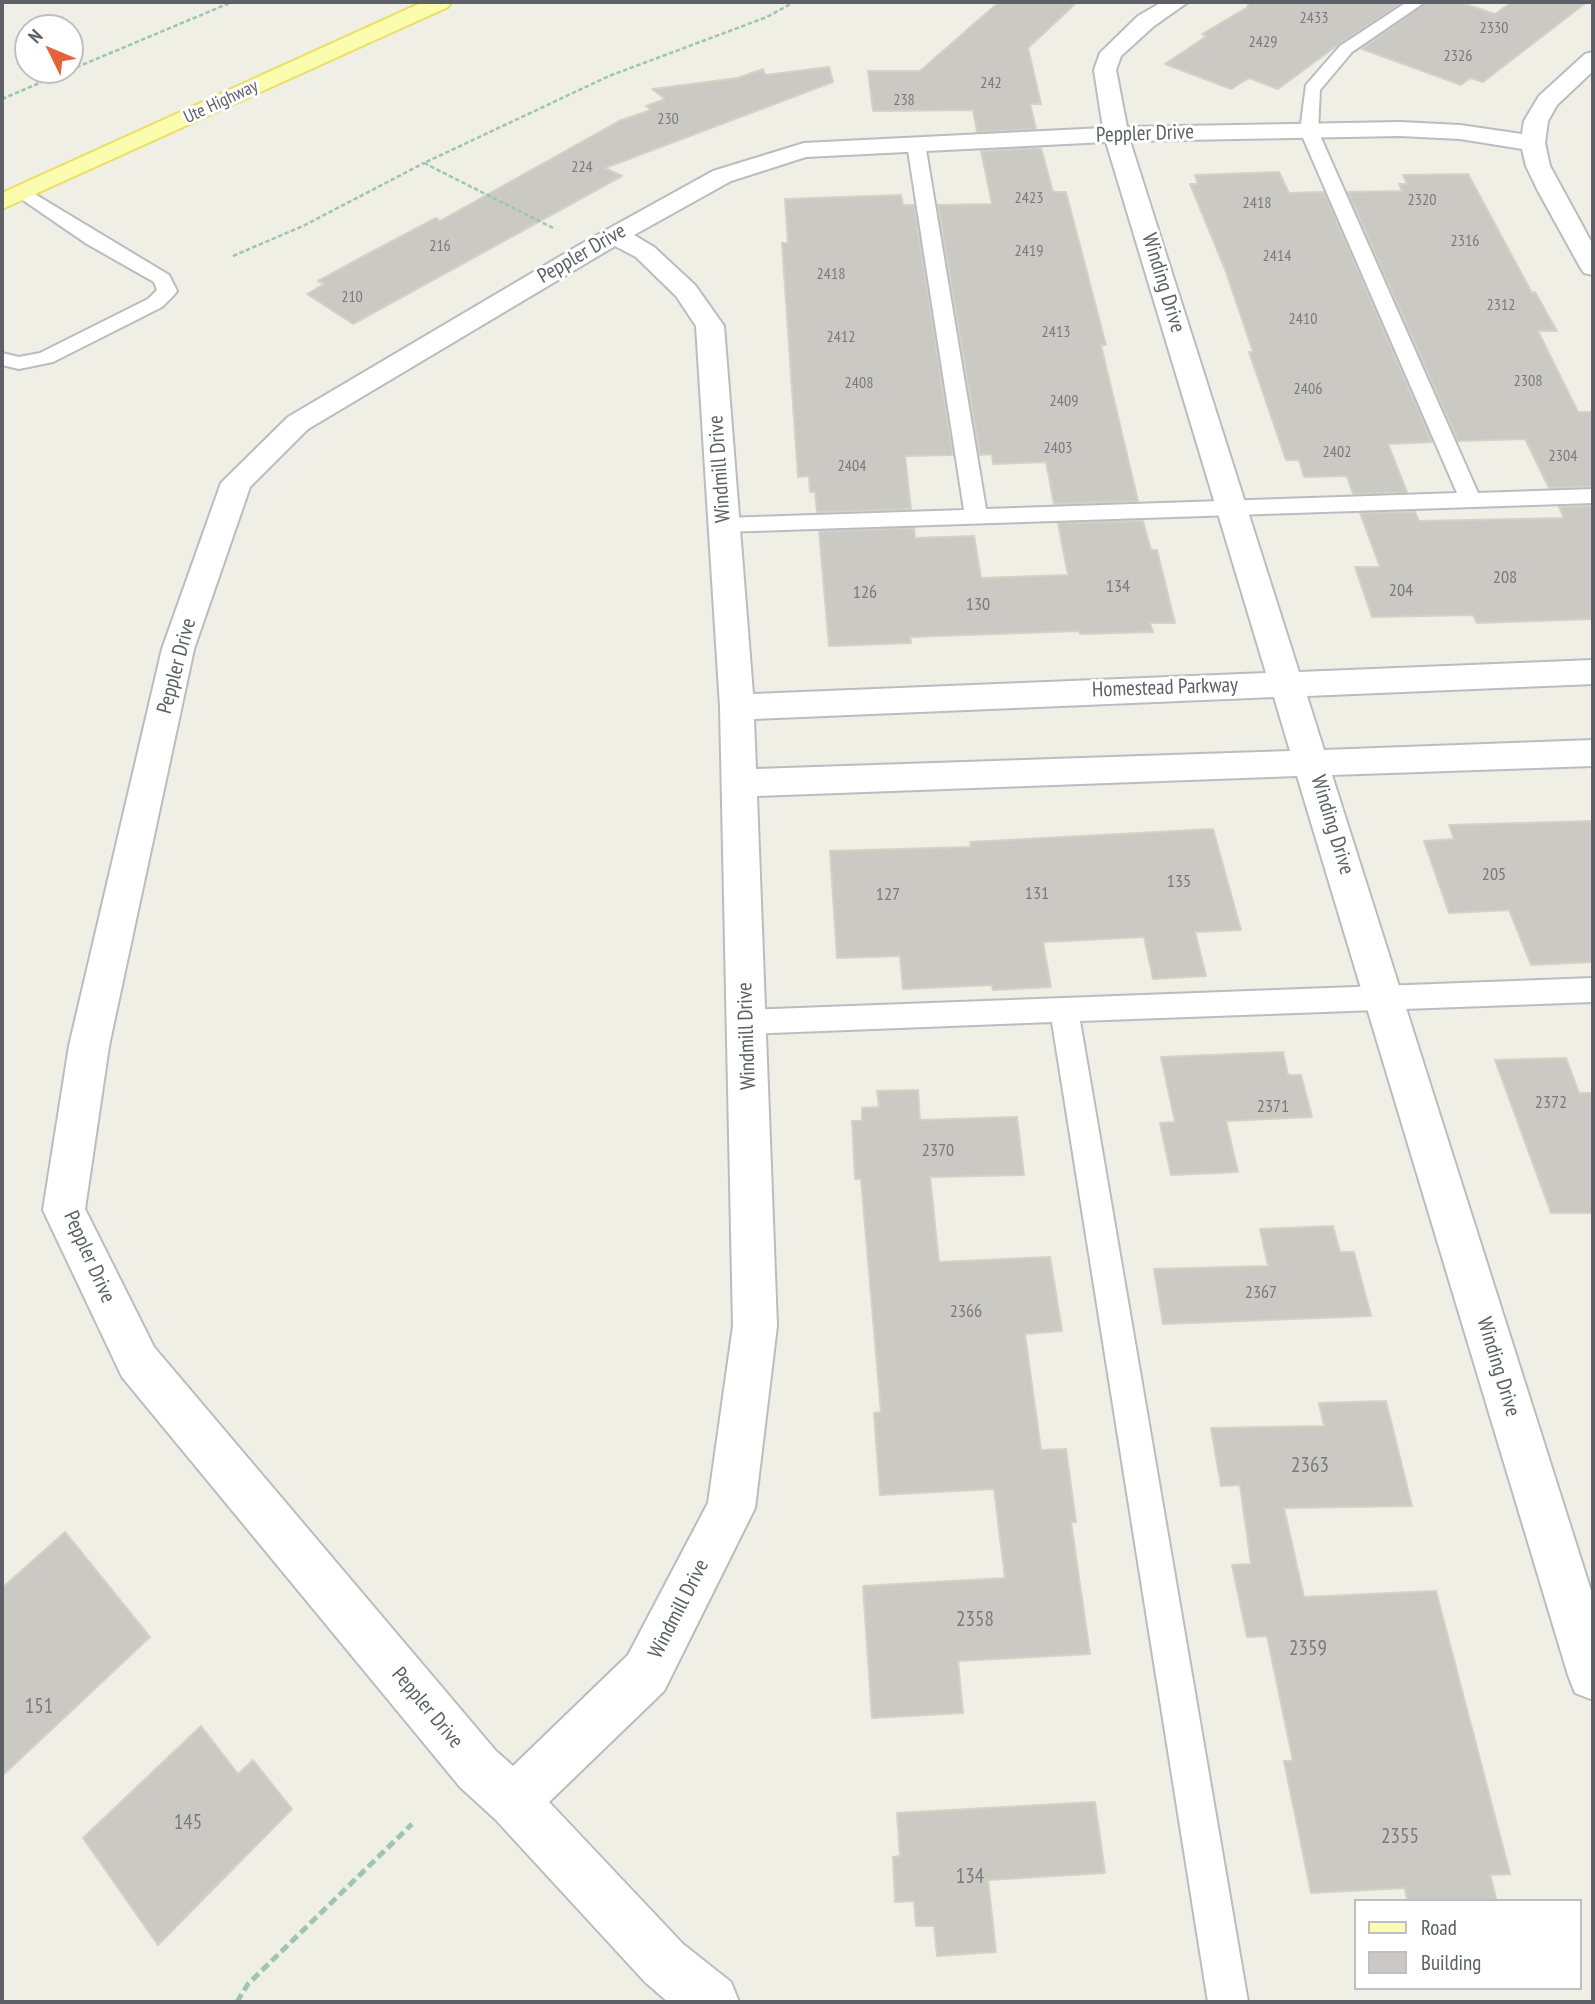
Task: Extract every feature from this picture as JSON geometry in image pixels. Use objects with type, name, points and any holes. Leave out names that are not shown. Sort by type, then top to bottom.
[{"type":"main road","name":"Ute Highway","points":[[12,197],[440,2]]},
{"type":"street","name":"Winding Drive","points":[[1177,2],[1146,21],[1111,53],[1105,70],[1116,134],[1234,508],[1593,1675]]},
{"type":"street","points":[[1593,59],[1547,101],[1536,121],[1533,143],[1538,166],[1550,191],[1593,267]]},
{"type":"street","name":"Peppler Drive","points":[[711,2002],[664,1962],[513,1801],[478,1769],[138,1362],[64,1210],[89,1046],[178,649],[236,483],[298,423],[615,235],[722,176],[804,150],[1116,134],[1309,131],[1434,130],[1533,143]]},
{"type":"street","name":"Windmill Drive","points":[[513,1801],[646,1673],[731,1508],[755,1326],[737,707],[710,326],[686,291],[645,251],[615,235]]},
{"type":"street","name":"Homestead Parkway","points":[[737,707],[1593,672]]},
{"type":"street","points":[[739,783],[1593,753]]},
{"type":"lane","points":[[1417,2],[1346,49],[1312,89],[1309,131],[1470,499]]},
{"type":"lane","points":[[916,144],[976,515]]},
{"type":"lane","points":[[2,359],[19,363],[46,358],[155,303],[167,291],[162,279],[12,197]]},
{"type":"lane","points":[[724,525],[1593,496]]},
{"type":"lane","points":[[747,1023],[1593,990]]},
{"type":"lane","points":[[1064,1011],[1228,2002]]},
{"type":"path","points":[[84,64],[232,2]]},
{"type":"path","points":[[233,256],[303,226],[424,163],[609,76],[767,17],[794,2]]},
{"type":"path","points":[[2,99],[37,84]]},
{"type":"path","points":[[424,163],[555,230]]},
{"type":"path","points":[[237,2002],[248,1984],[412,1824]]},
{"type":"building","points":[[999,2],[1077,2],[1028,48],[1041,104],[1030,104],[1036,129],[977,132],[973,110],[873,111],[868,71],[920,71]]},
{"type":"building","points":[[1248,2],[1403,2],[1278,89],[1249,78],[1231,89],[1165,64],[1207,36],[1202,34],[1248,7]]},
{"type":"building","points":[[1427,2],[1459,2],[1495,14],[1512,2],[1587,2],[1483,82],[1470,78],[1461,85],[1362,49]]},
{"type":"building","points":[[829,67],[833,82],[605,168],[622,176],[353,324],[307,294],[324,284],[318,281],[375,250],[436,218],[440,221],[619,121],[651,110],[646,106],[665,99],[652,89],[738,78],[763,69],[765,75]]},
{"type":"building","points":[[1041,148],[1053,192],[1066,192],[1106,345],[1101,345],[1138,501],[1054,504],[1046,462],[993,464],[992,454],[980,455],[938,205],[992,204],[981,151]]},
{"type":"building","points":[[1279,172],[1289,193],[1324,192],[1432,442],[1388,444],[1407,492],[1353,494],[1347,476],[1304,477],[1299,460],[1286,460],[1249,352],[1253,352],[1225,269],[1190,184],[1198,184],[1195,175]]},
{"type":"building","points":[[1468,174],[1532,293],[1535,292],[1557,331],[1538,331],[1578,412],[1593,412],[1593,486],[1549,488],[1525,439],[1458,441],[1348,192],[1402,191],[1399,184],[1407,184],[1403,175]]},
{"type":"building","points":[[901,195],[903,205],[914,205],[953,455],[905,456],[911,509],[817,512],[815,492],[810,492],[809,476],[798,477],[782,243],[788,243],[785,199]]},
{"type":"building","points":[[1593,506],[1593,619],[1477,623],[1473,615],[1372,617],[1355,567],[1380,567],[1360,513],[1415,512],[1419,521],[1564,518],[1559,507]]},
{"type":"building","points":[[1143,521],[1151,550],[1157,550],[1175,623],[1150,623],[1153,632],[1080,634],[1079,631],[910,637],[911,643],[829,646],[819,531],[914,528],[915,538],[974,536],[981,578],[1068,575],[1058,523]]},
{"type":"building","points":[[1593,821],[1593,962],[1531,965],[1509,910],[1449,913],[1424,841],[1454,839],[1449,825]]},
{"type":"building","points":[[1213,829],[1241,930],[1195,932],[1206,976],[1153,979],[1144,937],[1043,942],[1051,987],[993,990],[992,985],[903,989],[900,956],[837,958],[830,851],[971,847],[970,842]]},
{"type":"building","points":[[1283,1052],[1288,1075],[1301,1075],[1312,1117],[1226,1121],[1238,1172],[1171,1175],[1160,1123],[1175,1122],[1161,1057]]},
{"type":"building","points":[[1566,1058],[1579,1093],[1593,1093],[1593,1213],[1551,1213],[1495,1060]]},
{"type":"building","points":[[918,1090],[920,1120],[1017,1117],[1024,1175],[930,1177],[939,1262],[1050,1257],[1062,1331],[1025,1334],[1041,1450],[1066,1449],[1076,1522],[1071,1522],[1090,1654],[958,1661],[963,1713],[872,1718],[863,1586],[1005,1578],[994,1489],[880,1495],[874,1413],[881,1412],[861,1179],[855,1179],[852,1121],[862,1121],[862,1108],[879,1107],[877,1091]]},
{"type":"building","points":[[1333,1226],[1340,1252],[1354,1252],[1371,1316],[1163,1324],[1154,1269],[1268,1266],[1260,1229]]},
{"type":"building","points":[[1386,1401],[1412,1506],[1284,1508],[1304,1597],[1436,1591],[1510,1874],[1490,1875],[1496,1899],[1407,1899],[1405,1888],[1311,1893],[1284,1761],[1293,1761],[1267,1636],[1247,1637],[1232,1565],[1251,1564],[1240,1485],[1221,1486],[1211,1428],[1324,1426],[1319,1403]]},
{"type":"building","points":[[65,1532],[150,1637],[2,1776],[2,1588]]},
{"type":"building","points":[[201,1726],[238,1774],[253,1760],[292,1809],[158,1945],[83,1838]]},
{"type":"building","points":[[1095,1802],[1105,1873],[988,1880],[996,1952],[937,1956],[934,1926],[916,1926],[914,1901],[895,1902],[893,1857],[900,1856],[897,1813]]}]
